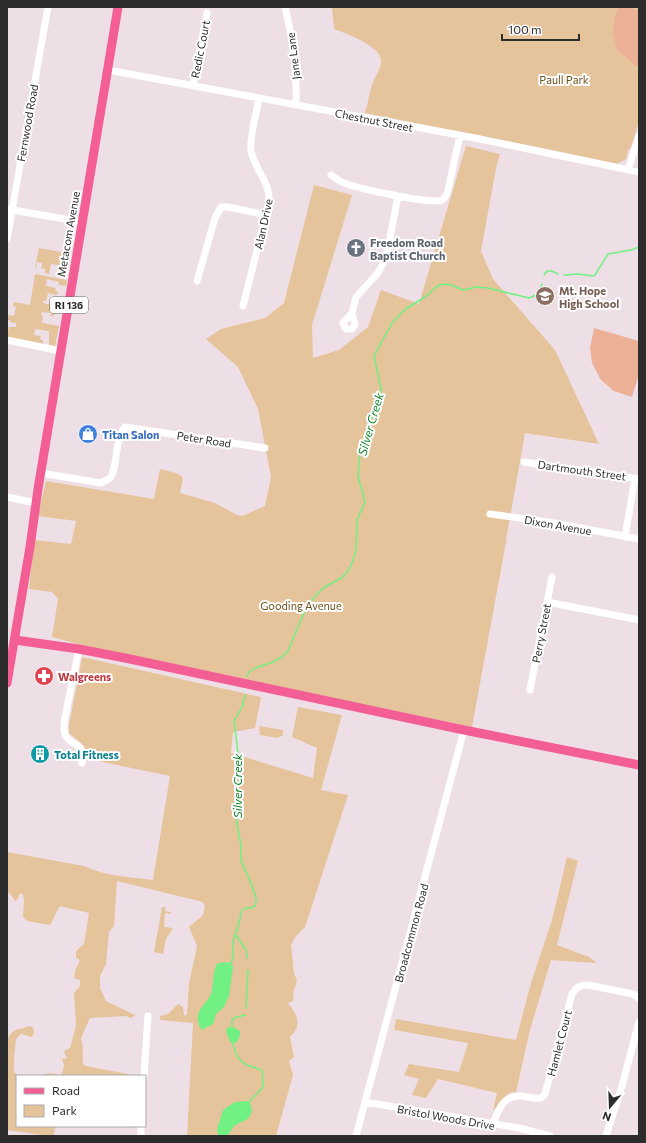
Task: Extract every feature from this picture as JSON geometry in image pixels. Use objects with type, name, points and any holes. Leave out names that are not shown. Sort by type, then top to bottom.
[{"type":"main road","name":"Metacom Avenue","points":[[7,654],[35,508],[118,7]]},
{"type":"main road","name":"Metacom Avenue","points":[[7,683],[10,641]]},
{"type":"main road","points":[[10,641],[79,649],[464,730],[639,764]]},
{"type":"street","name":"Fernwood Road","points":[[7,239],[10,209],[48,7]]},
{"type":"street","name":"Jane Lane","points":[[285,7],[290,30],[296,76],[296,105]]},
{"type":"street","name":"Redic Court","points":[[192,86],[207,13]]},
{"type":"street","name":"Chestnut Street","points":[[108,70],[460,135],[639,172]]},
{"type":"street","name":"Alan Drive","points":[[244,306],[267,215],[270,193],[251,149],[259,98]]},
{"type":"street","points":[[331,175],[336,179],[349,184],[398,196],[432,202],[440,201],[445,198],[448,190],[460,135]]},
{"type":"street","points":[[628,170],[639,136]]},
{"type":"street","points":[[352,313],[356,297],[377,274],[382,264],[388,248],[398,196]]},
{"type":"street","points":[[197,281],[215,218],[221,207],[267,215]]},
{"type":"street","points":[[10,209],[82,222]]},
{"type":"street","points":[[7,340],[61,351]]},
{"type":"street","name":"Peter Road","points":[[40,473],[101,483],[106,481],[110,478],[113,472],[119,439],[125,427],[265,448]]},
{"type":"street","name":"Dartmouth Street","points":[[524,462],[637,479]]},
{"type":"street","points":[[625,537],[637,479]]},
{"type":"street","points":[[7,497],[35,508]]},
{"type":"street","name":"Dixon Avenue","points":[[490,514],[554,523],[639,539]]},
{"type":"street","name":"Perry Street","points":[[530,690],[552,576]]},
{"type":"street","points":[[547,602],[639,620]]},
{"type":"street","points":[[79,649],[64,728],[67,737],[77,744],[82,750],[82,763]]},
{"type":"street","name":"Broadcommon Road","points":[[356,1136],[464,730]]},
{"type":"street","name":"Hamlet Court","points":[[492,1125],[501,1106],[507,1099],[514,1096],[541,1098],[545,1094],[572,994],[577,987],[588,985],[637,995],[639,998]]},
{"type":"street","points":[[144,1075],[148,1016]]},
{"type":"street","points":[[606,1136],[622,1086],[639,1022]]},
{"type":"street","name":"Bristol Woods Drive","points":[[365,1102],[492,1125],[519,1128],[550,1136]]},
{"type":"green space","name":"Paull Park","points":[[332,7],[639,7],[639,121],[626,159],[617,164],[365,113],[372,85],[381,62],[380,56],[363,41],[334,29]]},
{"type":"green space","name":"Gooding Avenue","points":[[466,146],[500,154],[496,168],[481,251],[493,279],[555,350],[599,444],[525,433],[507,540],[472,727],[85,646],[52,637],[58,599],[52,592],[29,589],[34,540],[71,544],[76,521],[38,516],[46,481],[154,499],[160,469],[176,473],[183,477],[180,493],[215,503],[237,515],[242,516],[265,506],[271,477],[258,409],[238,367],[206,339],[221,329],[265,318],[284,303],[314,185],[352,195],[312,325],[313,358],[339,350],[368,327],[381,290],[419,304]]},
{"type":"green space","points":[[39,248],[71,254],[67,276],[58,275],[59,272],[67,269],[59,265],[51,264],[49,274],[45,273],[45,269],[41,268],[42,263],[37,262],[35,268]]},
{"type":"green space","points":[[35,274],[67,280],[66,286],[59,285],[59,282],[47,279],[46,286],[56,288],[55,291],[58,291],[57,295],[48,293],[46,301],[43,301],[43,303],[52,305],[54,297],[56,298],[57,306],[62,309],[61,312],[57,312],[53,316],[50,316],[51,313],[42,312],[41,315],[43,316],[42,323],[59,326],[55,346],[49,345],[49,331],[35,329],[34,335],[41,336],[40,339],[43,340],[43,344],[7,338],[9,327],[16,327],[16,323],[7,320],[7,315],[14,316],[16,307],[13,306],[14,302],[30,305]]},
{"type":"green space","points":[[82,657],[261,697],[255,728],[233,732],[231,753],[313,778],[317,748],[292,737],[298,707],[342,715],[321,790],[348,795],[305,927],[296,936],[291,945],[294,973],[297,981],[293,993],[293,1001],[288,1003],[297,1020],[294,1033],[290,1037],[294,1057],[289,1061],[293,1075],[276,1136],[187,1136],[193,1023],[160,1020],[160,1016],[168,1014],[178,1004],[183,1007],[184,1016],[187,1014],[189,984],[197,946],[189,927],[203,915],[205,906],[203,902],[117,881],[114,926],[109,932],[106,964],[100,976],[100,988],[106,1001],[135,1015],[131,1018],[126,1016],[90,1018],[81,1038],[83,1047],[83,1064],[86,1066],[133,1075],[59,1075],[62,1074],[64,1065],[62,1058],[67,1059],[64,1051],[70,1048],[76,1025],[74,993],[80,986],[80,980],[74,978],[75,971],[80,960],[76,958],[76,951],[84,944],[89,913],[60,906],[50,925],[27,921],[23,917],[23,894],[19,894],[18,899],[15,901],[7,891],[7,852],[84,866],[109,874],[153,880],[170,776],[88,759],[84,746],[69,733],[69,725]]},
{"type":"green space","points":[[259,726],[283,730],[283,735],[278,738],[260,735]]},
{"type":"green space","points":[[567,857],[578,861],[557,945],[589,957],[597,963],[551,960],[530,1030],[516,1092],[509,1093],[493,1111],[497,1093],[438,1079],[426,1098],[412,1095],[419,1079],[404,1075],[409,1064],[459,1072],[468,1043],[394,1030],[396,1019],[516,1040],[531,983],[552,920]]},
{"type":"green space","points":[[162,907],[166,907],[165,911],[171,912],[171,914],[165,913],[164,927],[173,928],[166,939],[163,954],[154,952]]},
{"type":"green space","points":[[28,1026],[33,1027],[34,1033],[32,1037],[21,1034],[16,1039],[14,1072],[17,1075],[16,1127],[55,1127],[54,1135],[7,1130],[7,1044],[9,1036],[12,1032]]},
{"type":"green space","points":[[49,1073],[59,1075],[42,1075]]},
{"type":"shaded area","points":[[619,7],[639,11],[638,67],[617,50],[613,31],[615,16]]},
{"type":"shaded area","points":[[594,328],[639,341],[639,374],[632,397],[614,391],[601,380],[592,363],[590,348]]},
{"type":"shaded area","points":[[224,962],[231,963],[233,967],[229,996],[224,1007],[216,1014],[213,1024],[202,1030],[198,1022],[199,1013],[211,994],[214,972],[217,964]]},
{"type":"shaded area","points":[[228,1027],[235,1028],[240,1031],[239,1038],[234,1044],[230,1042],[226,1031]]},
{"type":"shaded area","points":[[235,1102],[250,1102],[252,1111],[249,1118],[234,1126],[227,1136],[219,1136],[217,1130],[223,1110]]},
{"type":"waterway","name":"Silver Creek","points":[[564,275],[578,274],[593,276],[608,254],[639,247]]},
{"type":"waterway","name":"Silver Creek","points":[[544,275],[547,271],[552,271],[558,274]]},
{"type":"waterway","name":"Silver Creek","points":[[247,676],[249,672],[255,668],[273,662],[282,657],[288,651],[310,602],[323,588],[341,578],[349,570],[356,550],[357,520],[365,502],[358,476],[360,451],[365,434],[380,398],[381,389],[374,356],[392,323],[404,310],[425,297],[436,287],[443,284],[451,285],[463,290],[477,287],[488,288],[529,298],[538,294],[542,284]]},
{"type":"waterway","name":"Silver Creek","points":[[231,963],[233,957],[233,942],[241,912],[245,908],[255,906],[256,903],[256,898],[251,883],[241,861],[241,846],[235,812],[235,797],[239,784],[240,769],[234,721],[242,707],[245,695]]},
{"type":"waterway","points":[[236,935],[246,950],[247,958]]},
{"type":"waterway","points":[[246,1008],[248,970]]},
{"type":"waterway","points":[[232,1028],[232,1020],[245,1015]]},
{"type":"waterway","points":[[233,1041],[234,1049],[242,1062],[262,1071],[263,1087],[249,1102]]},
{"type":"place","name":"Freedom Road Baptist Church","points":[[356,248]]},
{"type":"place","name":"Mt. Hope High School","points":[[545,296]]},
{"type":"place","name":"Titan Salon","points":[[88,434]]},
{"type":"place","name":"Walgreens","points":[[44,676]]},
{"type":"place","name":"Total Fitness","points":[[40,754]]}]
